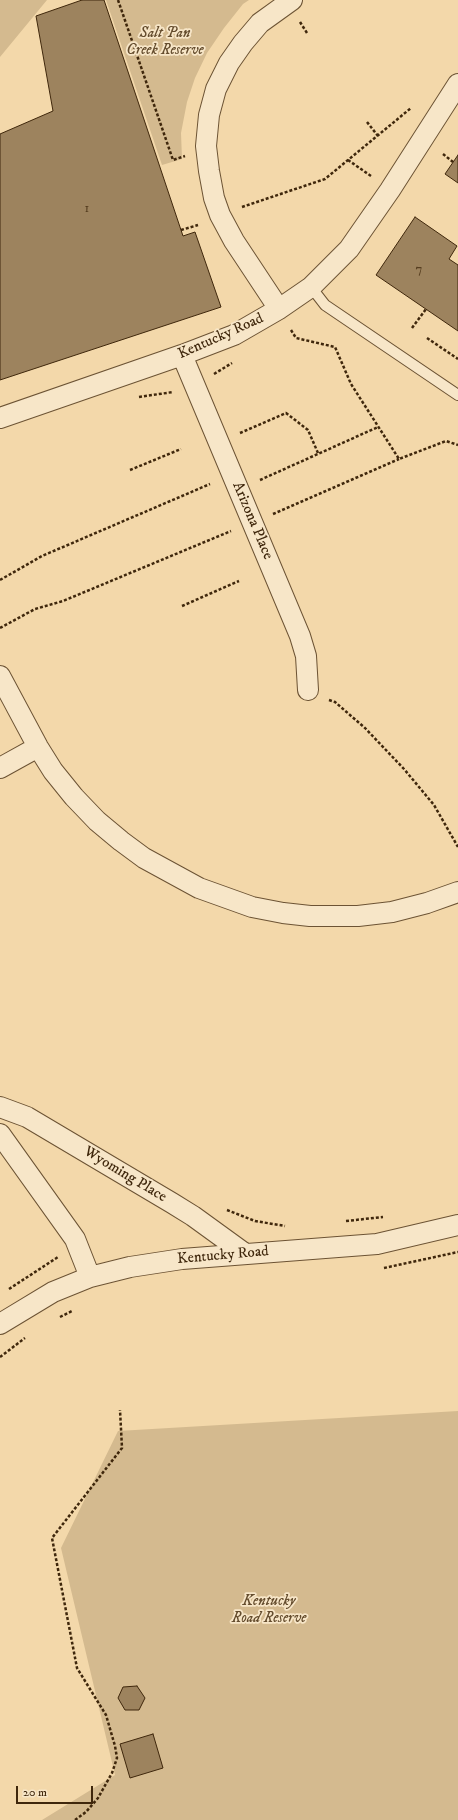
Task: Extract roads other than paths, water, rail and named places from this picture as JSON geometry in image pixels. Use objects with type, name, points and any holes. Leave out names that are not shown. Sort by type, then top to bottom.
[{"type":"street","points":[[279,309],[234,241],[220,215],[214,198],[206,146],[209,115],[216,89],[230,63],[243,43],[260,23],[292,0]]},
{"type":"street","name":"Kentucky Road","points":[[0,418],[182,355],[234,334],[279,309],[311,287],[350,249],[458,84]]},
{"type":"street","name":"Arizona Place","points":[[182,355],[300,636],[306,656],[308,690]]},
{"type":"street","points":[[0,676],[38,747],[74,797],[97,821],[121,841],[144,858],[171,874],[223,897],[252,907],[310,916],[358,916],[399,910],[428,903],[458,892]]},
{"type":"street","points":[[0,768],[38,747]]},
{"type":"street","name":"Wyoming Place","points":[[0,1107],[26,1116],[172,1203],[193,1216],[244,1253]]},
{"type":"street","points":[[0,1134],[75,1239],[90,1277]]},
{"type":"street","name":"Kentucky Road","points":[[0,1324],[53,1292],[90,1277],[152,1262],[244,1253],[377,1244],[458,1225]]},
{"type":"lane","points":[[311,287],[325,305],[458,395]]},
{"type":"park label","name":"Salt Pan Creek Reserve","points":[[165,42]]},
{"type":"park label","name":"Kentucky Road Reserve","points":[[269,1610]]}]
